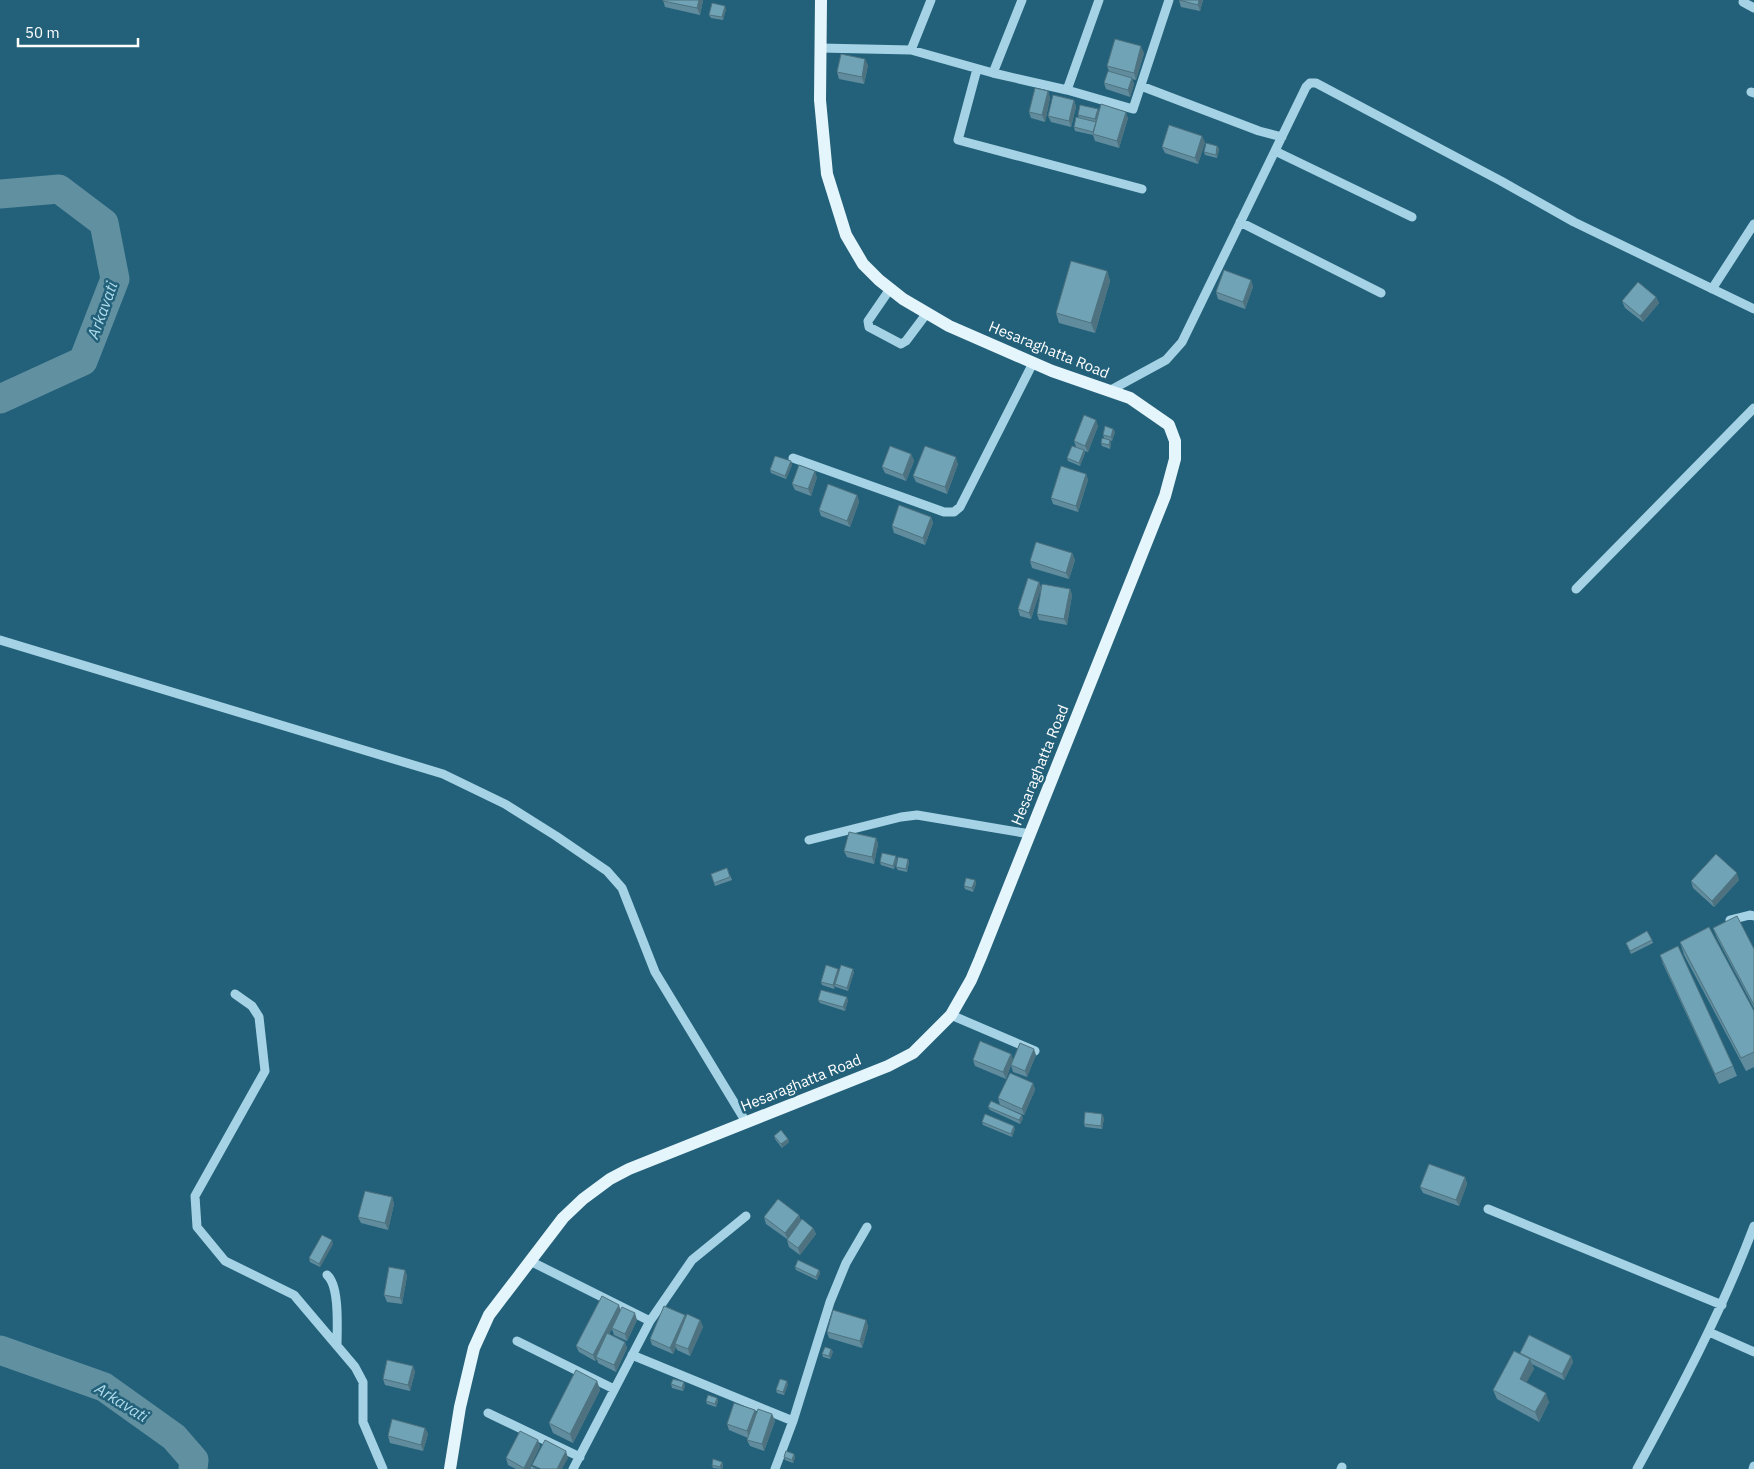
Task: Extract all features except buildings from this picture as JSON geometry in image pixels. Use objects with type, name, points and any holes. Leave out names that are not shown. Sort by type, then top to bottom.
[{"type":"main road","name":"Hesaraghatta Road","points":[[450,1469],[460,1407],[474,1348],[489,1315],[563,1218],[583,1199],[610,1179],[629,1169],[888,1066],[913,1053],[951,1015],[971,980],[1166,496],[1175,459],[1175,441],[1169,425],[1130,398],[1052,371],[949,326],[903,299],[864,264],[846,235],[836,206],[826,165],[820,100],[821,0]]},
{"type":"street","points":[[911,50],[931,0]]},
{"type":"street","points":[[993,73],[1022,0]]},
{"type":"street","points":[[1067,90],[1099,0]]},
{"type":"street","points":[[820,48],[911,50],[1133,109],[1169,0]]},
{"type":"street","points":[[1743,2],[1754,8]]},
{"type":"street","points":[[977,69],[958,140],[1142,190]]},
{"type":"street","points":[[1109,391],[1166,360],[1182,342],[1306,87],[1310,83],[1316,82],[1456,156],[1574,222],[1754,308]]},
{"type":"street","points":[[1141,86],[1258,132],[1282,137]]},
{"type":"street","points":[[1275,151],[1412,217]]},
{"type":"street","points":[[1240,222],[1381,293]]},
{"type":"street","points":[[1712,289],[1754,224]]},
{"type":"street","points":[[890,289],[868,321],[869,326],[898,343],[903,343],[928,313]]},
{"type":"street","points":[[793,458],[944,512],[954,512],[960,508],[1033,363]]},
{"type":"street","points":[[1576,590],[1754,408]]},
{"type":"street","points":[[0,640],[443,774],[505,804],[556,836],[607,871],[622,888],[655,972],[746,1122]]},
{"type":"street","points":[[809,840],[901,817],[917,815],[1030,834]]},
{"type":"street","points":[[1730,920],[1750,915],[1754,916]]},
{"type":"street","points":[[235,994],[252,1006],[259,1017],[265,1071],[195,1196],[196,1227],[225,1262],[294,1295],[355,1367],[363,1382],[363,1422],[382,1469]]},
{"type":"street","points":[[951,1015],[1035,1051]]},
{"type":"street","points":[[1488,1209],[1722,1304]]},
{"type":"street","points":[[573,1469],[650,1321],[692,1260],[746,1216]]},
{"type":"street","points":[[1637,1469],[1692,1368],[1722,1304],[1754,1226]]},
{"type":"street","points":[[775,1469],[793,1421],[830,1302],[846,1263],[867,1227]]},
{"type":"street","points":[[530,1261],[650,1321]]},
{"type":"street","points":[[326,1275],[331,1279],[337,1306],[337,1346]]},
{"type":"street","points":[[1709,1332],[1754,1352]]},
{"type":"street","points":[[517,1341],[614,1389]]},
{"type":"street","points":[[632,1355],[793,1421]]},
{"type":"street","points":[[488,1413],[580,1457]]},
{"type":"waterway","name":"Arkavati","points":[[0,194],[59,189],[104,223],[115,279],[83,361],[0,399]]},
{"type":"waterway","name":"Arkavati","points":[[0,1350],[104,1387],[174,1437],[194,1460],[193,1469]]}]
